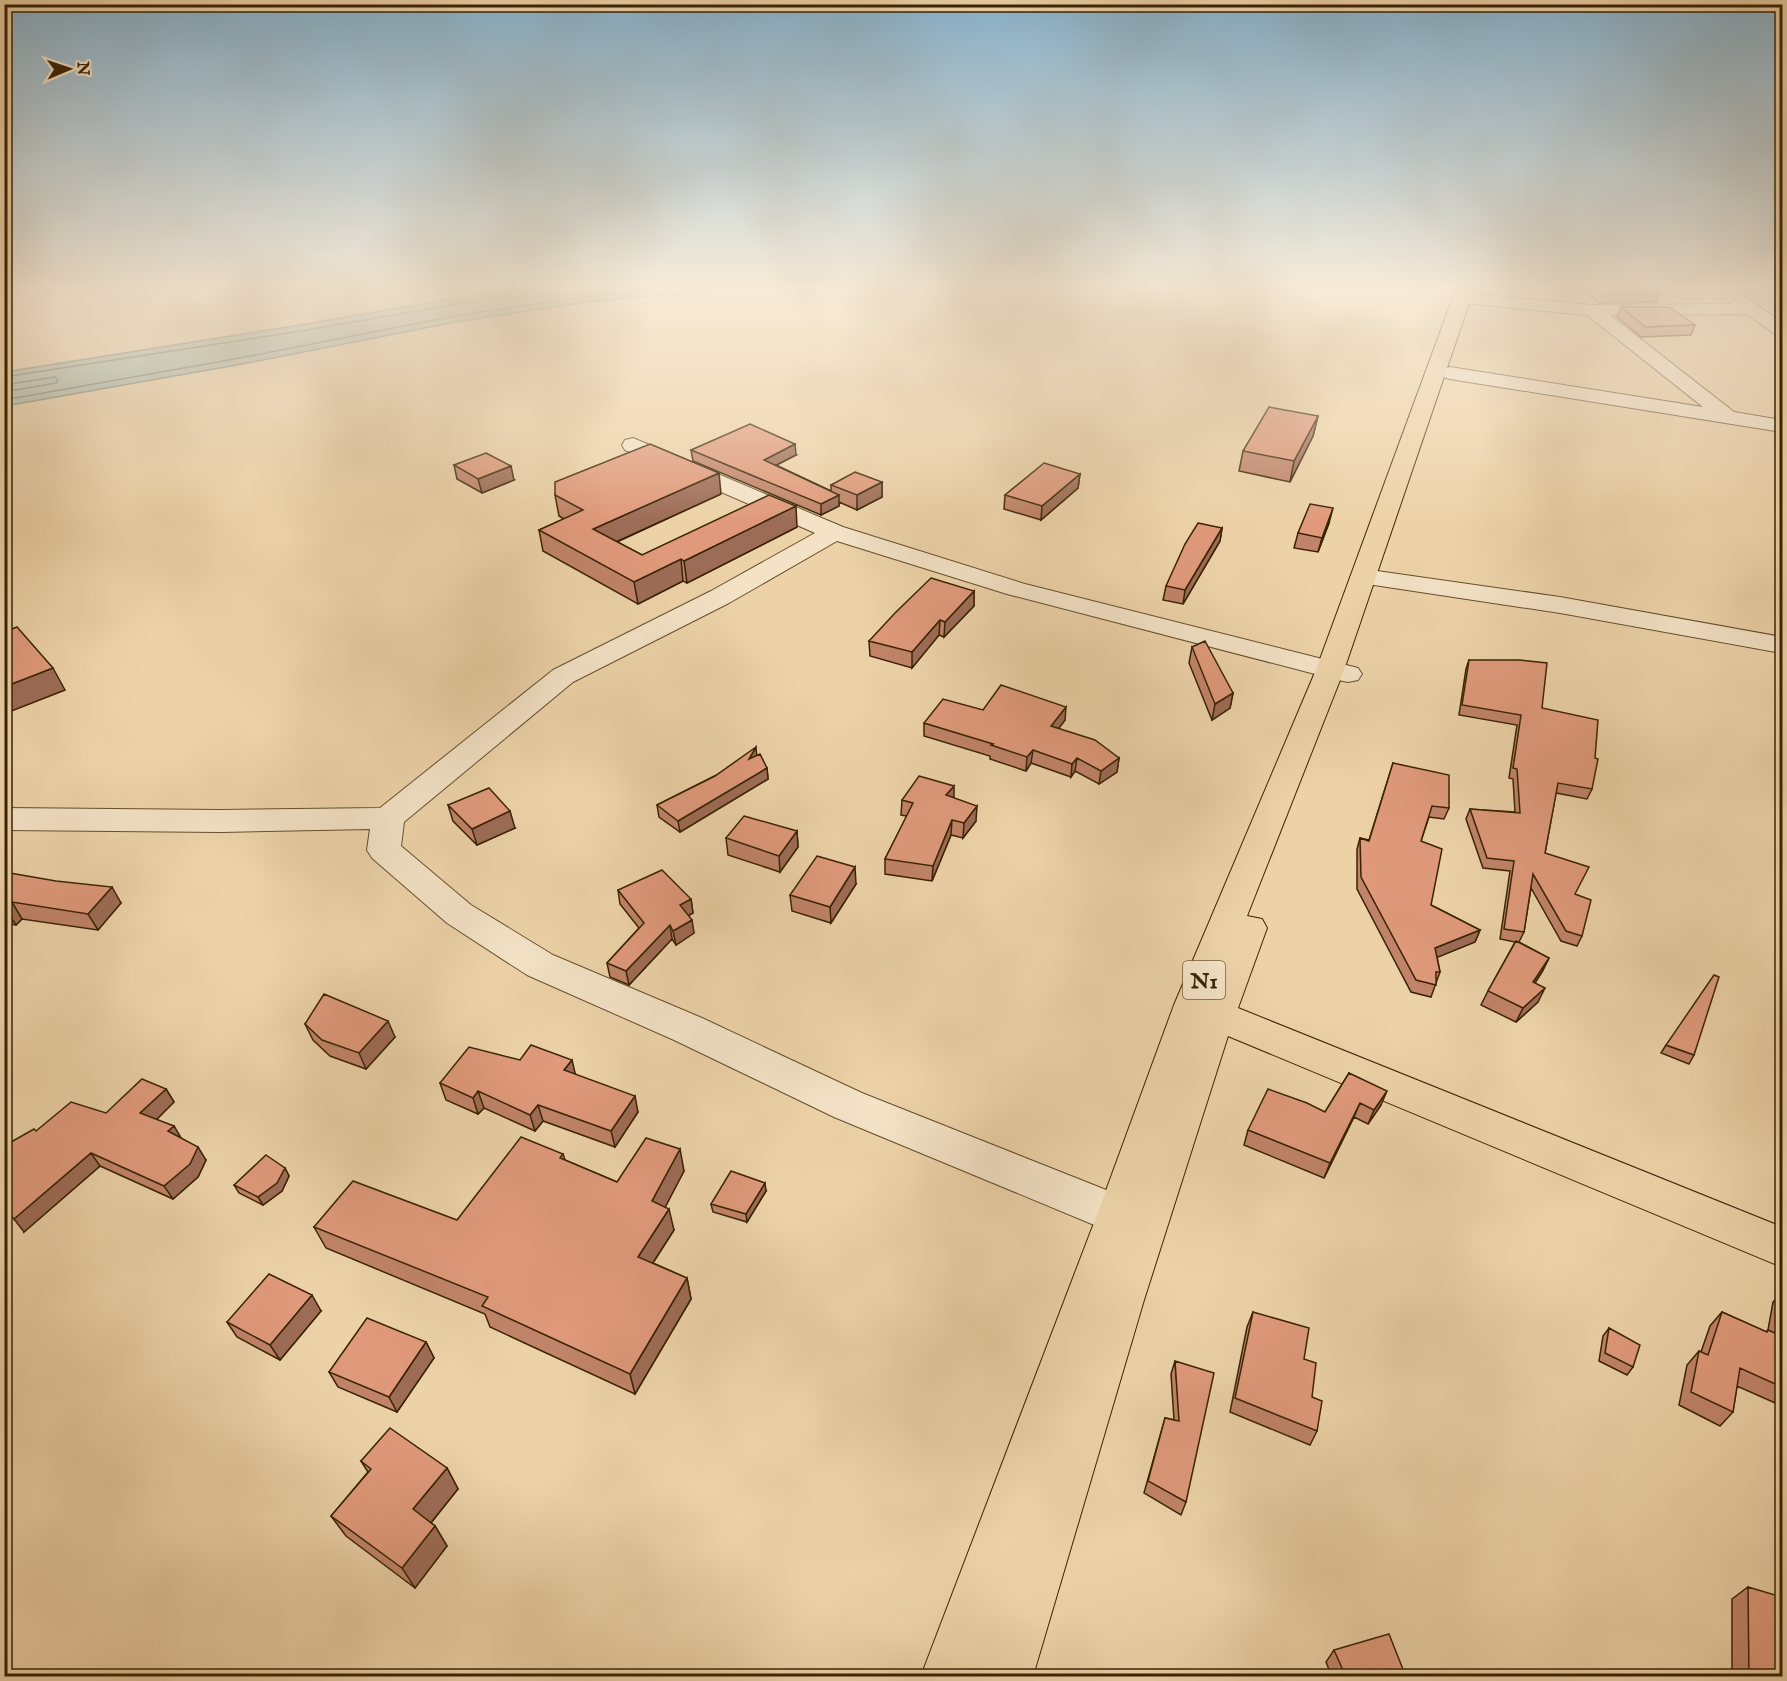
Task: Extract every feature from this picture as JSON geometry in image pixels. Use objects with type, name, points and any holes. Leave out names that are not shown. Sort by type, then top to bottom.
[{"type":"main road","name":"N1","points":[[949,1677],[1119,1215],[1204,1010],[1339,672],[1447,364]]},
{"type":"main road","name":"N1","points":[[1371,579],[1452,364]]},
{"type":"main road","name":"N1","points":[[1005,1677],[1145,1225],[1204,1010]]},
{"type":"main road","points":[[1204,1010],[1782,1247]]},
{"type":"street","points":[[1662,364],[1729,417]]},
{"type":"street","points":[[1450,373],[1782,426]]},
{"type":"street","points":[[633,445],[834,531],[1016,589],[1339,672]]},
{"type":"street","points":[[4,819],[221,821],[388,818],[563,676],[720,597],[834,531]]},
{"type":"street","points":[[1371,579],[1560,605],[1782,645]]},
{"type":"street","points":[[388,818],[384,850],[459,914],[540,965],[688,1029],[848,1105],[1119,1215]]},
{"type":"water","points":[[52,364],[239,364],[5,406],[5,372]]},
{"type":"building","points":[[1269,407],[1318,416],[1294,461],[1243,451]]},
{"type":"building","points":[[750,424],[795,444],[764,460],[839,495],[821,504],[691,450]]},
{"type":"building","points":[[650,444],[719,473],[593,529],[642,555],[769,495],[796,506],[684,561],[681,559],[634,582],[539,530],[583,510],[555,495],[555,482]]},
{"type":"building","points":[[486,453],[511,466],[478,479],[454,465]]},
{"type":"building","points":[[1044,463],[1080,474],[1042,506],[1005,495]]},
{"type":"building","points":[[855,472],[882,482],[857,495],[831,485]]},
{"type":"building","points":[[1310,504],[1333,508],[1322,538],[1298,533]]},
{"type":"building","points":[[1198,523],[1222,528],[1185,590],[1166,586],[1185,544]]},
{"type":"building","points":[[931,578],[974,591],[945,622],[940,620],[912,652],[869,641],[895,613]]},
{"type":"building","points":[[17,627],[53,668],[4,687],[4,632]]},
{"type":"building","points":[[1205,641],[1233,693],[1215,704],[1192,647]]},
{"type":"building","points":[[1469,660],[1520,660],[1547,663],[1542,708],[1598,720],[1595,758],[1598,759],[1592,789],[1558,783],[1545,853],[1589,867],[1575,894],[1591,900],[1582,936],[1566,931],[1533,874],[1524,932],[1504,929],[1514,861],[1487,858],[1470,809],[1520,813],[1517,769],[1513,768],[1521,715],[1462,705]]},
{"type":"building","points":[[1001,685],[1066,707],[1051,726],[1095,740],[1119,758],[1101,771],[1077,758],[1072,764],[1033,750],[1027,757],[924,723],[943,699],[983,710]]},
{"type":"building","points":[[756,747],[749,759],[760,754],[767,768],[678,821],[657,805],[715,776]]},
{"type":"building","points":[[1393,763],[1449,775],[1449,808],[1432,806],[1421,841],[1442,849],[1431,905],[1480,930],[1435,948],[1440,972],[1436,972],[1436,985],[1416,980],[1361,877],[1360,838],[1369,841]]},
{"type":"building","points":[[919,776],[954,786],[946,795],[977,806],[964,823],[952,820],[933,866],[885,859],[913,803],[902,800]]},
{"type":"building","points":[[489,788],[510,811],[472,829],[448,805]]},
{"type":"building","points":[[744,816],[797,831],[779,856],[726,838]]},
{"type":"building","points":[[817,856],[855,867],[830,907],[790,895]]},
{"type":"building","points":[[662,870],[691,899],[680,905],[692,920],[673,931],[670,925],[626,971],[607,963],[644,923],[618,890]]},
{"type":"building","points":[[4,872],[112,887],[88,914],[12,902],[4,909]]},
{"type":"building","points":[[1516,941],[1549,958],[1533,982],[1545,988],[1523,1008],[1488,991]]},
{"type":"building","points":[[1714,975],[1719,977],[1694,1055],[1666,1045]]},
{"type":"building","points":[[324,994],[388,1021],[359,1053],[322,1040],[305,1024]]},
{"type":"building","points":[[531,1045],[572,1060],[564,1070],[635,1096],[611,1131],[538,1105],[530,1115],[478,1091],[473,1098],[440,1083],[469,1047],[520,1060]]},
{"type":"building","points":[[1349,1073],[1387,1091],[1374,1110],[1360,1103],[1330,1163],[1248,1130],[1268,1089],[1325,1112]]},
{"type":"building","points":[[142,1079],[166,1089],[140,1113],[174,1126],[168,1131],[198,1147],[190,1164],[164,1186],[91,1153],[14,1219],[4,1207],[4,1146],[34,1129],[36,1131],[71,1102],[106,1113]]},
{"type":"building","points":[[521,1137],[563,1154],[560,1158],[617,1182],[646,1138],[680,1149],[652,1201],[669,1209],[638,1257],[687,1278],[630,1374],[482,1306],[488,1297],[314,1227],[353,1181],[457,1220]]},
{"type":"building","points":[[266,1155],[285,1168],[277,1183],[258,1197],[234,1185]]},
{"type":"building","points":[[731,1171],[765,1183],[746,1214],[711,1204]]},
{"type":"building","points":[[269,1274],[312,1295],[270,1345],[227,1322]]},
{"type":"building","points":[[1782,1307],[1782,1387],[1740,1368],[1733,1412],[1691,1392],[1699,1351],[1708,1355],[1722,1312],[1767,1332],[1768,1330],[1777,1334]]},
{"type":"building","points":[[1253,1312],[1309,1328],[1304,1359],[1316,1363],[1312,1397],[1322,1401],[1317,1431],[1235,1398]]},
{"type":"building","points":[[367,1318],[426,1342],[389,1397],[329,1372]]},
{"type":"building","points":[[1609,1328],[1640,1345],[1633,1367],[1605,1353]]},
{"type":"building","points":[[1175,1361],[1214,1373],[1186,1502],[1148,1481],[1165,1418],[1179,1421]]},
{"type":"building","points":[[390,1428],[447,1468],[413,1509],[435,1526],[402,1568],[331,1516],[371,1469],[361,1461]]},
{"type":"building","points":[[1748,1587],[1782,1597],[1782,1677],[1749,1677]]},
{"type":"building","points":[[1389,1634],[1406,1677],[1346,1677],[1334,1650]]}]
